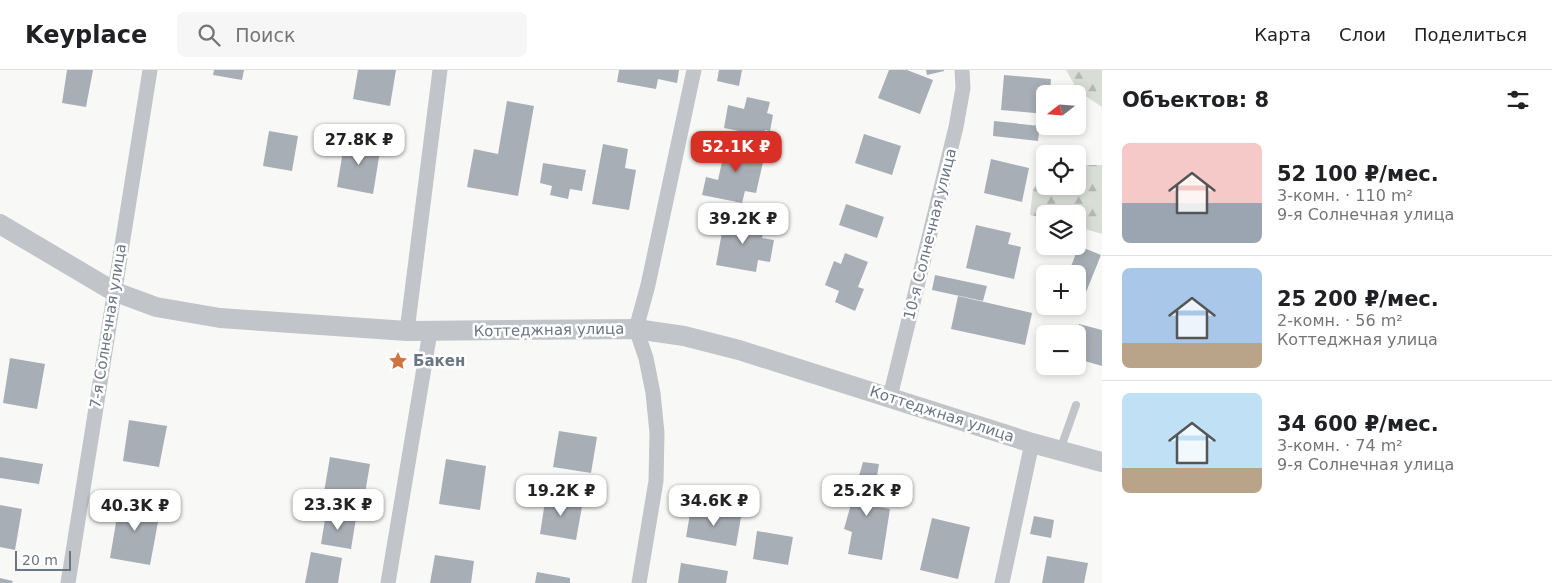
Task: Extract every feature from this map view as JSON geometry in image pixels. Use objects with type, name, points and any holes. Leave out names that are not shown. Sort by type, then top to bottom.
[{"type":"street","name":"7-я Солнечная улица","points":[[68,583],[113,291],[150,70]]},
{"type":"street","points":[[407,332],[440,70]]},
{"type":"street","points":[[639,583],[656,481],[657,433],[653,394],[646,358],[636,329],[648,285],[694,70]]},
{"type":"street","name":"10-я Солнечная улица","points":[[890,397],[956,127],[963,88],[962,70]]},
{"type":"street","name":"Коттеджная улица","points":[[0,224],[113,291],[156,307],[220,318],[407,332],[636,329],[684,336],[738,350],[1032,443],[1102,462]]},
{"type":"street","points":[[388,583],[430,332]]},
{"type":"street","points":[[1002,583],[1032,443]]},
{"type":"lane","points":[[1060,451],[1076,405]]},
{"type":"green space","points":[[1066,70],[1102,70],[1102,107],[1086,96],[1086,85],[1075,85]]},
{"type":"green space","points":[[1086,165],[1102,165],[1102,234],[1086,229],[1086,205],[1036,205],[1036,217],[1030,215],[1033,189],[1036,184],[1036,195],[1086,195]]},
{"type":"building","points":[[67,70],[93,70],[86,107],[62,103]]},
{"type":"building","points":[[214,70],[244,70],[242,80],[213,75]]},
{"type":"building","points":[[358,70],[396,70],[390,106],[353,99]]},
{"type":"building","points":[[619,70],[679,70],[677,83],[658,79],[656,89],[617,82]]},
{"type":"building","points":[[719,70],[742,70],[739,86],[717,81]]},
{"type":"building","points":[[889,70],[907,70],[933,80],[920,114],[878,98]]},
{"type":"building","points":[[926,70],[944,70],[944,71],[927,75]]},
{"type":"building","points":[[1004,75],[1051,79],[1051,85],[1036,85],[1036,113],[1001,110]]},
{"type":"building","points":[[747,97],[770,102],[767,113],[773,115],[770,131],[765,130],[764,136],[724,128],[728,105],[744,109]]},
{"type":"building","points":[[507,101],[534,106],[518,196],[467,187],[474,149],[498,154]]},
{"type":"building","points":[[994,121],[1036,126],[1036,135],[1039,135],[1038,141],[993,136]]},
{"type":"building","points":[[269,131],[298,136],[292,171],[263,166]]},
{"type":"building","points":[[864,134],[901,146],[892,175],[855,163]]},
{"type":"building","points":[[345,139],[381,145],[373,194],[337,187]]},
{"type":"building","points":[[741,143],[766,149],[756,193],[745,191],[742,203],[702,195],[706,177],[718,180],[722,162],[714,160],[717,144],[734,148],[733,154],[739,155]]},
{"type":"building","points":[[603,144],[628,149],[625,168],[636,170],[629,210],[592,204]]},
{"type":"building","points":[[991,159],[1029,168],[1022,202],[984,193]]},
{"type":"building","points":[[543,163],[586,170],[582,191],[570,189],[568,199],[550,195],[552,186],[540,183]]},
{"type":"building","points":[[846,204],[884,217],[877,238],[839,225]]},
{"type":"building","points":[[725,216],[765,224],[762,238],[774,240],[770,262],[758,260],[756,272],[716,265]]},
{"type":"building","points":[[976,225],[1011,233],[1008,244],[1021,247],[1014,279],[966,268]]},
{"type":"building","points":[[1086,249],[1101,255],[1086,292],[1086,265],[1072,265],[1075,255],[1086,255]]},
{"type":"building","points":[[845,253],[868,262],[858,287],[864,289],[855,311],[835,302],[839,291],[825,285],[834,261],[841,264]]},
{"type":"building","points":[[935,275],[987,286],[983,301],[932,290]]},
{"type":"building","points":[[958,296],[1032,313],[1025,345],[951,329]]},
{"type":"building","points":[[1086,326],[1102,330],[1102,366],[1086,361]]},
{"type":"building","points":[[10,358],[45,364],[37,409],[3,403]]},
{"type":"building","points":[[129,420],[167,426],[159,467],[123,461]]},
{"type":"building","points":[[559,431],[597,437],[591,473],[553,467]]},
{"type":"building","points":[[0,457],[43,464],[39,484],[0,478]]},
{"type":"building","points":[[330,457],[370,464],[363,505],[323,498]]},
{"type":"building","points":[[446,459],[486,466],[480,510],[439,504]]},
{"type":"building","points":[[863,462],[879,464],[872,506],[890,509],[882,560],[848,554],[852,532],[844,529]]},
{"type":"building","points":[[546,495],[583,501],[576,540],[540,534]]},
{"type":"building","points":[[120,499],[161,506],[150,565],[110,558]]},
{"type":"building","points":[[0,505],[22,509],[15,550],[0,547]]},
{"type":"building","points":[[691,508],[741,517],[736,546],[686,537]]},
{"type":"building","points":[[326,513],[356,518],[351,549],[321,544]]},
{"type":"building","points":[[1034,516],[1054,520],[1051,538],[1030,534]]},
{"type":"building","points":[[932,518],[970,527],[958,579],[920,570]]},
{"type":"building","points":[[757,531],[793,537],[788,565],[753,559]]},
{"type":"building","points":[[311,552],[342,558],[338,583],[305,583]]},
{"type":"building","points":[[435,555],[474,561],[471,583],[430,583]]},
{"type":"building","points":[[1047,556],[1088,563],[1084,583],[1042,583]]},
{"type":"building","points":[[681,563],[728,571],[726,583],[678,583]]},
{"type":"building","points":[[537,572],[570,578],[570,583],[535,583]]},
{"type":"building","points":[[0,578],[13,581],[12,583],[0,583]]},
{"type":"place","name":"Бакен","points":[[398,361]]}]
